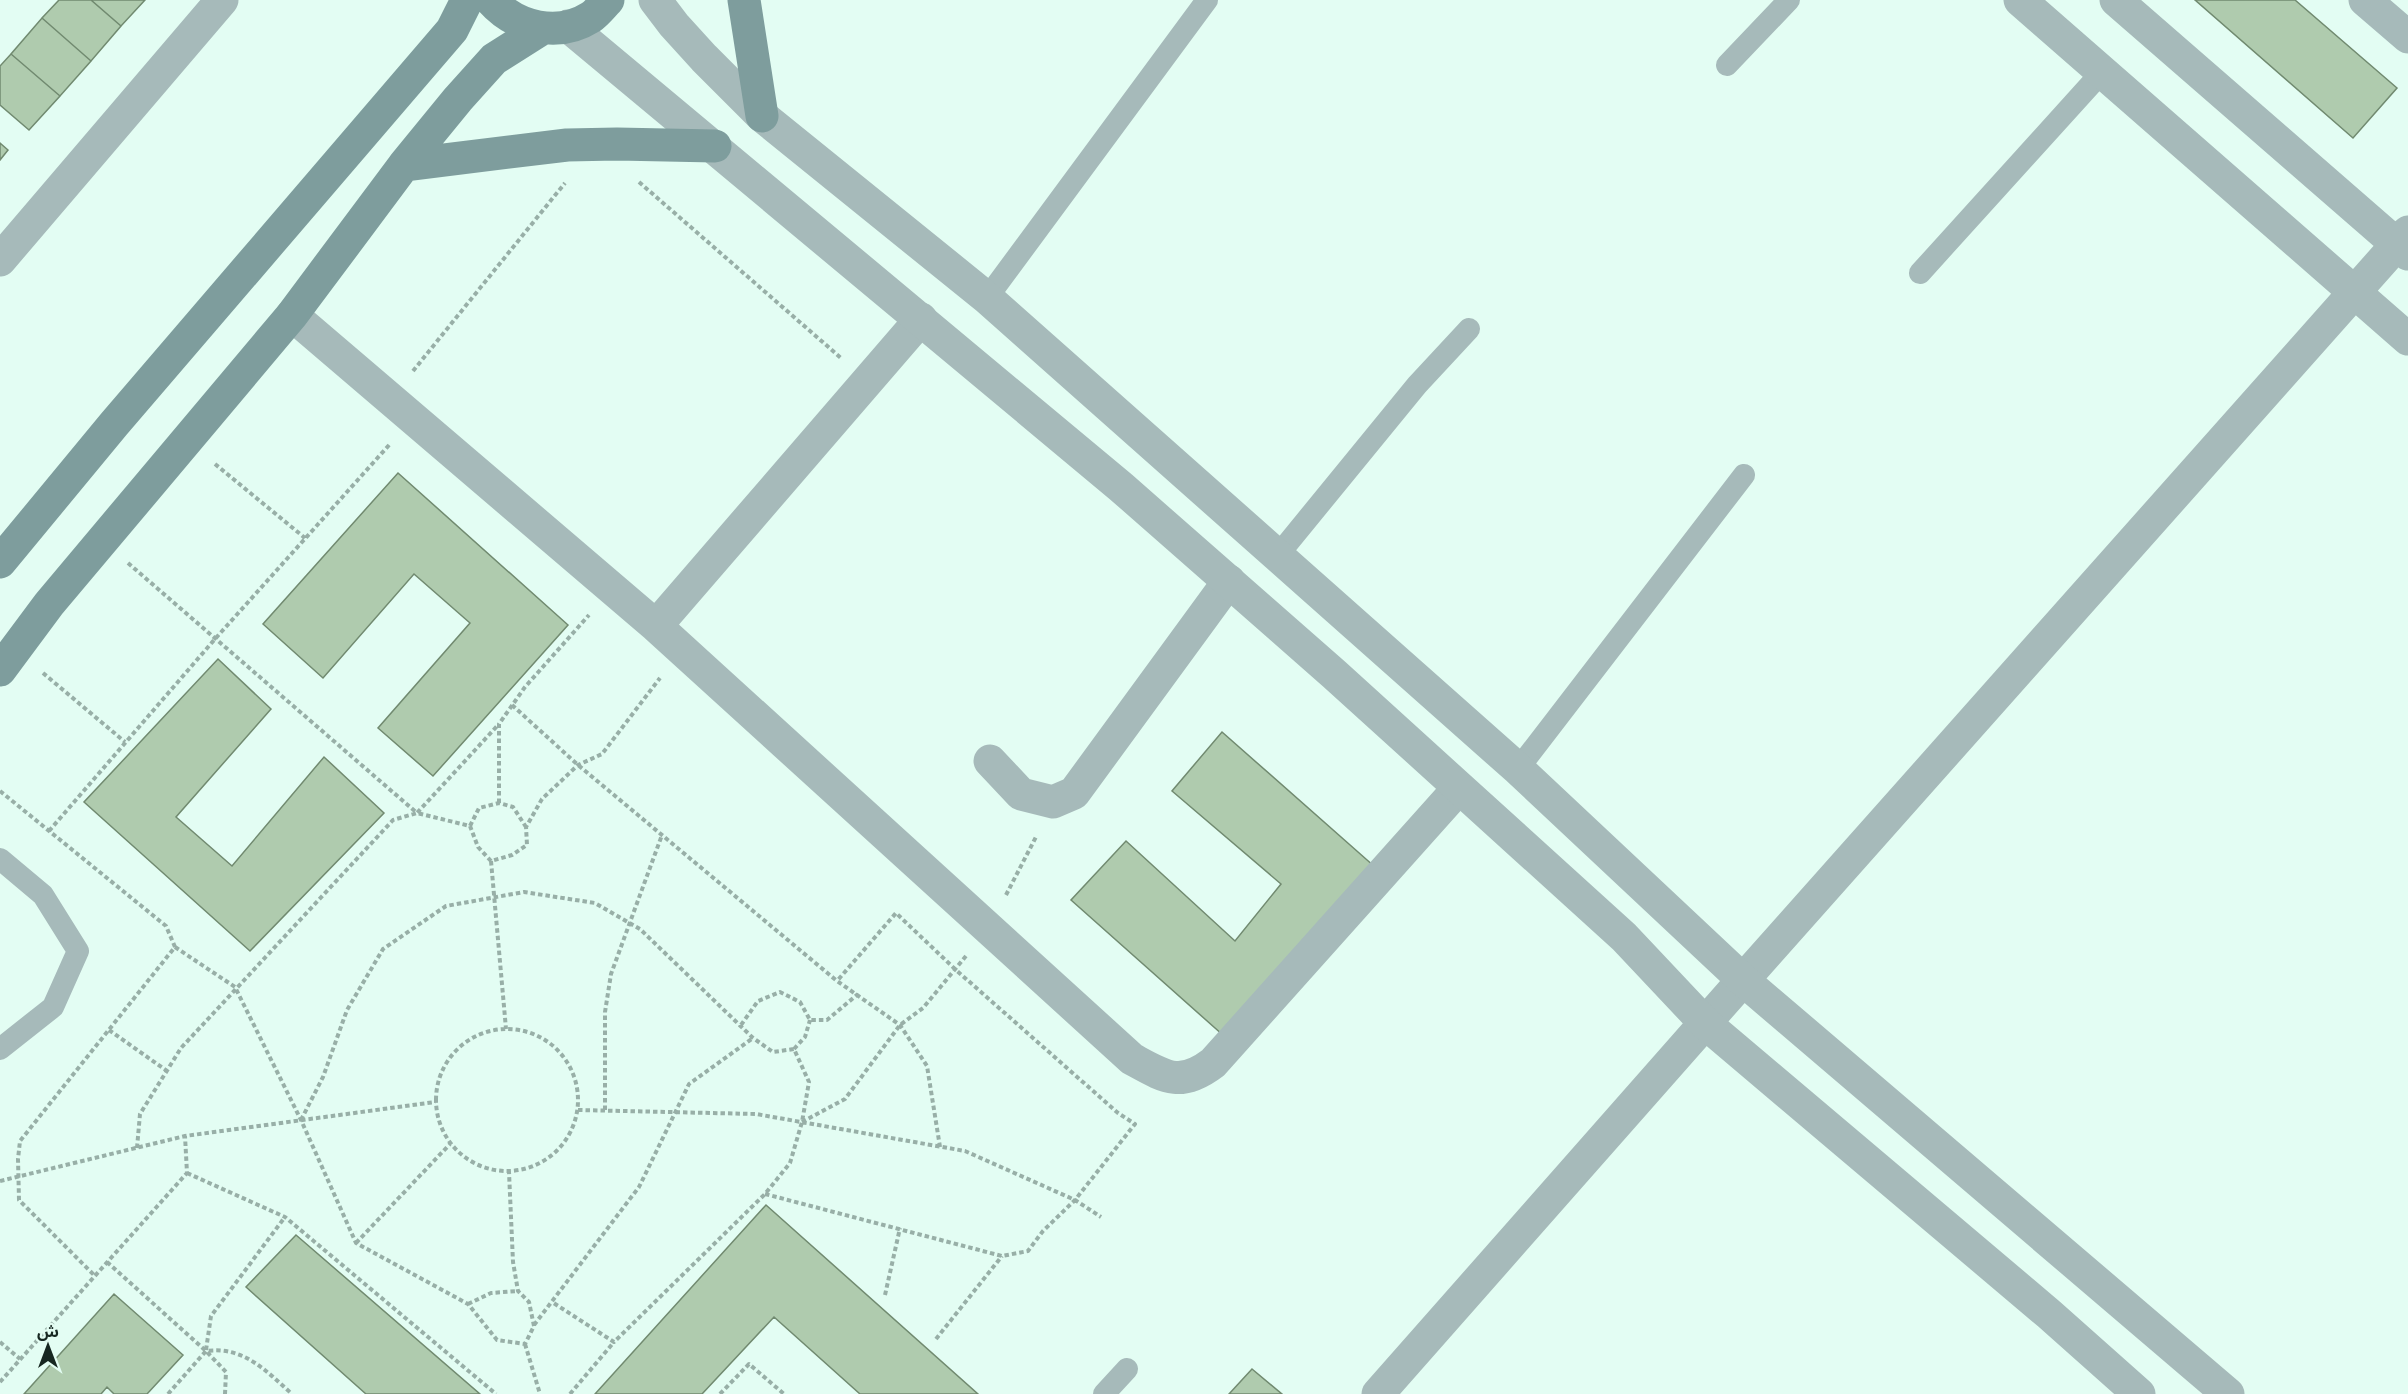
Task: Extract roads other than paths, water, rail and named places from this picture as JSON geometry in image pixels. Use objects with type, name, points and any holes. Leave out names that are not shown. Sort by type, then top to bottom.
[{"type":"main road","points":[[0,562],[114,424],[452,30],[467,0]]},
{"type":"main road","points":[[491,0],[501,11],[521,23],[556,27]]},
{"type":"main road","points":[[8,660],[49,604],[292,315],[404,165],[494,59],[556,27],[591,16],[608,0]]},
{"type":"main road","points":[[744,0],[762,116]]},
{"type":"main road","points":[[404,165],[596,144],[715,146]]},
{"type":"street","points":[[655,0],[697,50],[762,116],[987,298],[1518,769],[1743,980],[2228,1394]]},
{"type":"street","points":[[2020,0],[2408,339]]},
{"type":"street","points":[[1378,1394],[2156,517],[2354,290],[2404,243],[2116,0]]},
{"type":"street","points":[[2365,0],[2408,37]]},
{"type":"street","points":[[0,260],[220,1]]},
{"type":"street","points":[[556,27],[715,146],[1121,487],[1334,674],[1458,789],[1624,937],[1706,1024],[2049,1314],[2139,1394]]},
{"type":"street","points":[[292,315],[656,626],[1132,1059],[1167,1077],[1182,1079],[1190,1077],[1199,1074],[1213,1063],[1458,789]]},
{"type":"street","points":[[656,626],[921,319]]},
{"type":"street","points":[[990,761],[1021,794],[1053,802],[1074,793],[1229,581]]},
{"type":"lane","points":[[987,298],[1206,0]]},
{"type":"lane","points":[[1727,65],[1789,0]]},
{"type":"lane","points":[[1920,273],[2102,72]]},
{"type":"lane","points":[[1278,555],[1417,385],[1469,329]]},
{"type":"lane","points":[[1518,769],[1744,475]]},
{"type":"lane","points":[[0,859],[43,895],[78,951],[53,1007],[0,1049]]},
{"type":"lane","points":[[1104,1394],[1127,1369]]}]
